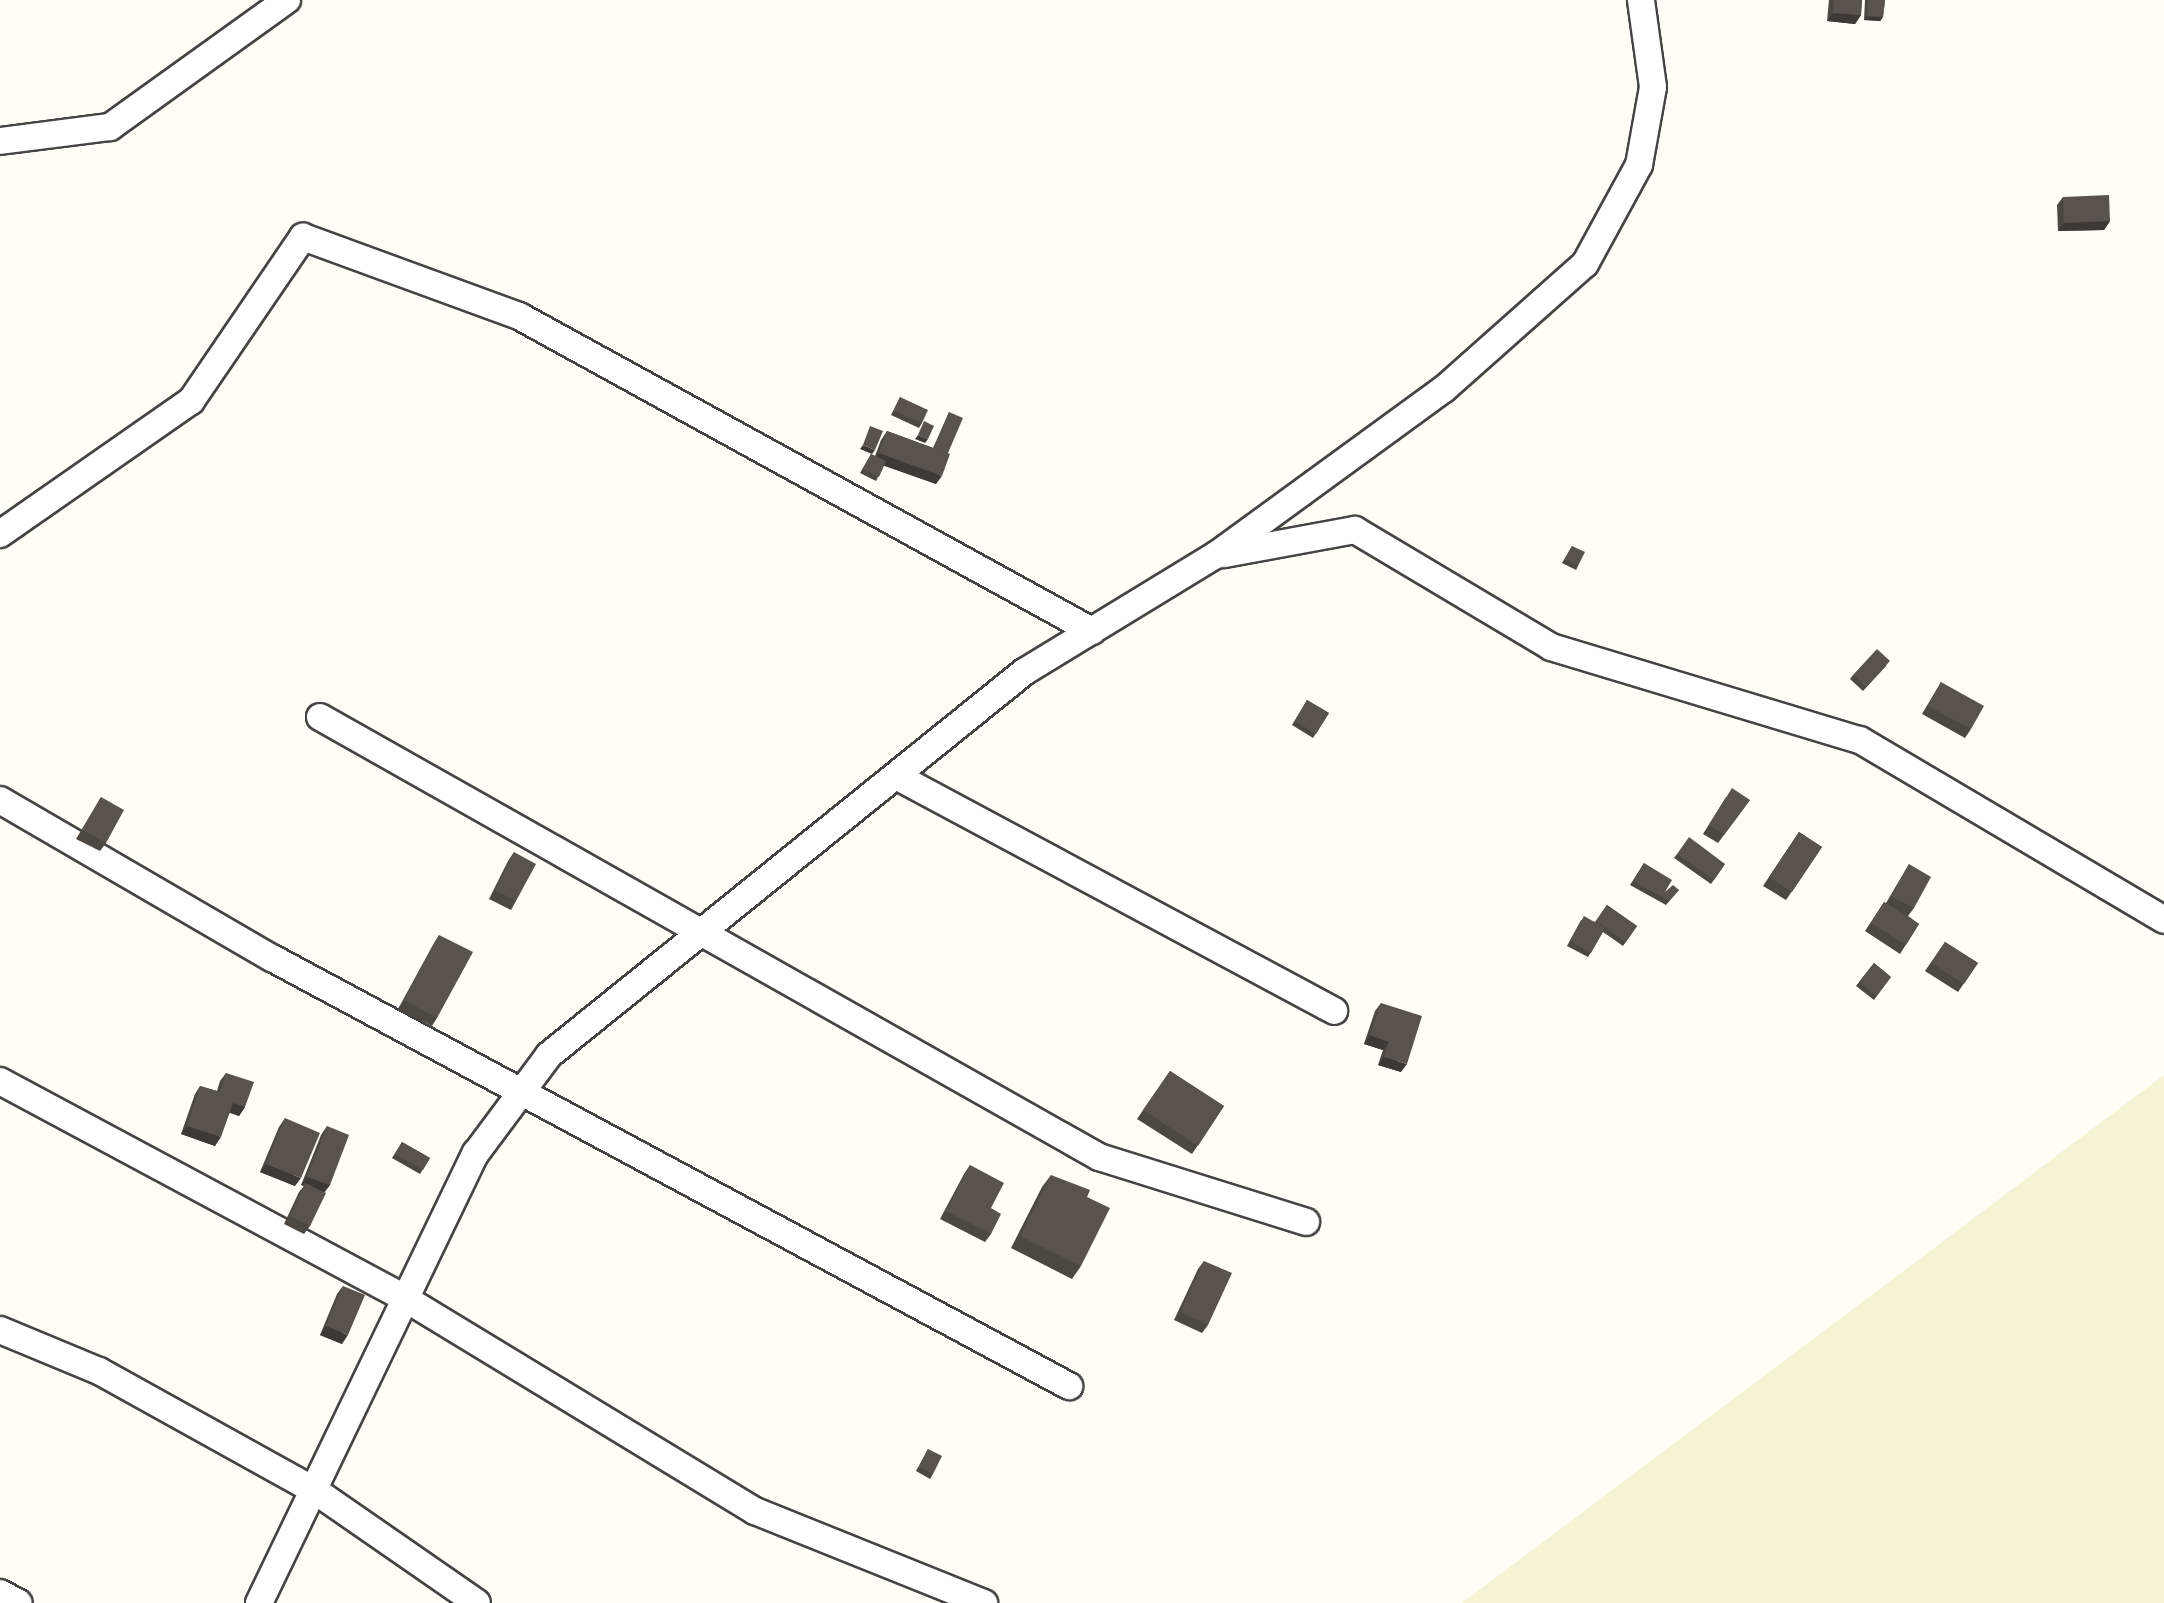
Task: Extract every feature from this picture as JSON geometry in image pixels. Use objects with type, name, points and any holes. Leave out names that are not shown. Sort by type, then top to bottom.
[{"type":"street","points":[[0,141],[110,127],[287,0]]},
{"type":"street","points":[[259,1603],[476,1153],[549,1055],[708,933],[1024,672],[1216,555],[1444,389],[1585,264],[1639,165],[1653,87],[1641,0]]},
{"type":"street","points":[[0,534],[191,401],[303,237],[519,316],[1092,631]]},
{"type":"street","points":[[1216,555],[1355,530],[1551,647],[1860,740],[2164,920]]},
{"type":"street","points":[[320,717],[708,933],[1099,1157],[1306,1222]]},
{"type":"street","points":[[898,777],[1334,1011]]},
{"type":"street","points":[[0,800],[521,1092],[1069,1386]]},
{"type":"street","points":[[0,1081],[406,1299],[755,1511],[984,1603]]},
{"type":"street","points":[[0,1330],[99,1371],[314,1490],[477,1603]]},
{"type":"street","points":[[0,1593],[19,1603]]},
{"type":"shaded area","points":[[2164,1075],[2164,1603],[1462,1603]]},
{"type":"building","points":[[1834,0],[1862,0],[1861,15],[1833,13]]},
{"type":"building","points":[[1868,0],[1885,0],[1883,17],[1867,16]]},
{"type":"building","points":[[2109,195],[2110,221],[2064,223],[2063,197]]},
{"type":"building","points":[[900,397],[928,410],[922,423],[894,411]]},
{"type":"building","points":[[949,412],[963,418],[948,453],[934,448]]},
{"type":"building","points":[[924,421],[934,426],[928,439],[918,435]]},
{"type":"building","points":[[870,426],[883,431],[875,450],[863,445]]},
{"type":"building","points":[[887,431],[950,454],[942,476],[879,453]]},
{"type":"building","points":[[871,454],[886,461],[879,477],[863,469]]},
{"type":"building","points":[[1572,546],[1585,552],[1578,566],[1565,559]]},
{"type":"building","points":[[1877,649],[1890,661],[1866,687],[1853,675]]},
{"type":"building","points":[[1941,682],[1984,706],[1971,729],[1928,706]]},
{"type":"building","points":[[1307,700],[1329,713],[1316,734],[1295,721]]},
{"type":"building","points":[[1732,788],[1750,800],[1724,835],[1709,825]]},
{"type":"building","points":[[101,797],[124,810],[106,843],[82,830]]},
{"type":"building","points":[[1799,832],[1822,847],[1792,892],[1769,877]]},
{"type":"building","points":[[1689,837],[1725,864],[1714,880],[1677,854]]},
{"type":"building","points":[[514,852],[536,864],[516,901],[495,890]]},
{"type":"building","points":[[1644,863],[1672,880],[1665,892],[1673,885],[1679,890],[1669,901],[1633,881]]},
{"type":"building","points":[[1909,864],[1931,877],[1914,908],[1891,896]]},
{"type":"building","points":[[1884,902],[1919,924],[1906,945],[1871,923]]},
{"type":"building","points":[[1607,905],[1637,926],[1626,942],[1596,921]]},
{"type":"building","points":[[1584,916],[1605,928],[1591,953],[1570,941]]},
{"type":"building","points":[[439,935],[473,952],[437,1018],[404,1000]]},
{"type":"building","points":[[1945,942],[1978,963],[1964,984],[1931,963]]},
{"type":"building","points":[[1874,963],[1891,977],[1876,996],[1859,982]]},
{"type":"building","points":[[1381,1003],[1422,1016],[1407,1064],[1384,1057],[1389,1042],[1370,1035]]},
{"type":"building","points":[[1170,1071],[1224,1106],[1198,1146],[1143,1110]]},
{"type":"building","points":[[226,1073],[254,1082],[245,1107],[233,1103],[221,1137],[187,1126],[200,1086],[220,1092]]},
{"type":"building","points":[[285,1118],[320,1133],[301,1178],[266,1164]]},
{"type":"building","points":[[327,1126],[349,1135],[330,1185],[307,1177]]},
{"type":"building","points":[[402,1142],[430,1158],[423,1170],[395,1154]]},
{"type":"building","points":[[970,1165],[1004,1183],[991,1208],[1001,1214],[991,1234],[946,1211]]},
{"type":"building","points":[[1051,1175],[1090,1190],[1087,1197],[1110,1208],[1081,1266],[1020,1236]]},
{"type":"building","points":[[305,1183],[326,1193],[310,1226],[290,1216]]},
{"type":"building","points":[[1204,1261],[1232,1273],[1208,1325],[1180,1312]]},
{"type":"building","points":[[343,1286],[365,1295],[348,1335],[326,1326]]},
{"type":"building","points":[[928,1449],[942,1456],[933,1474],[919,1467]]}]
